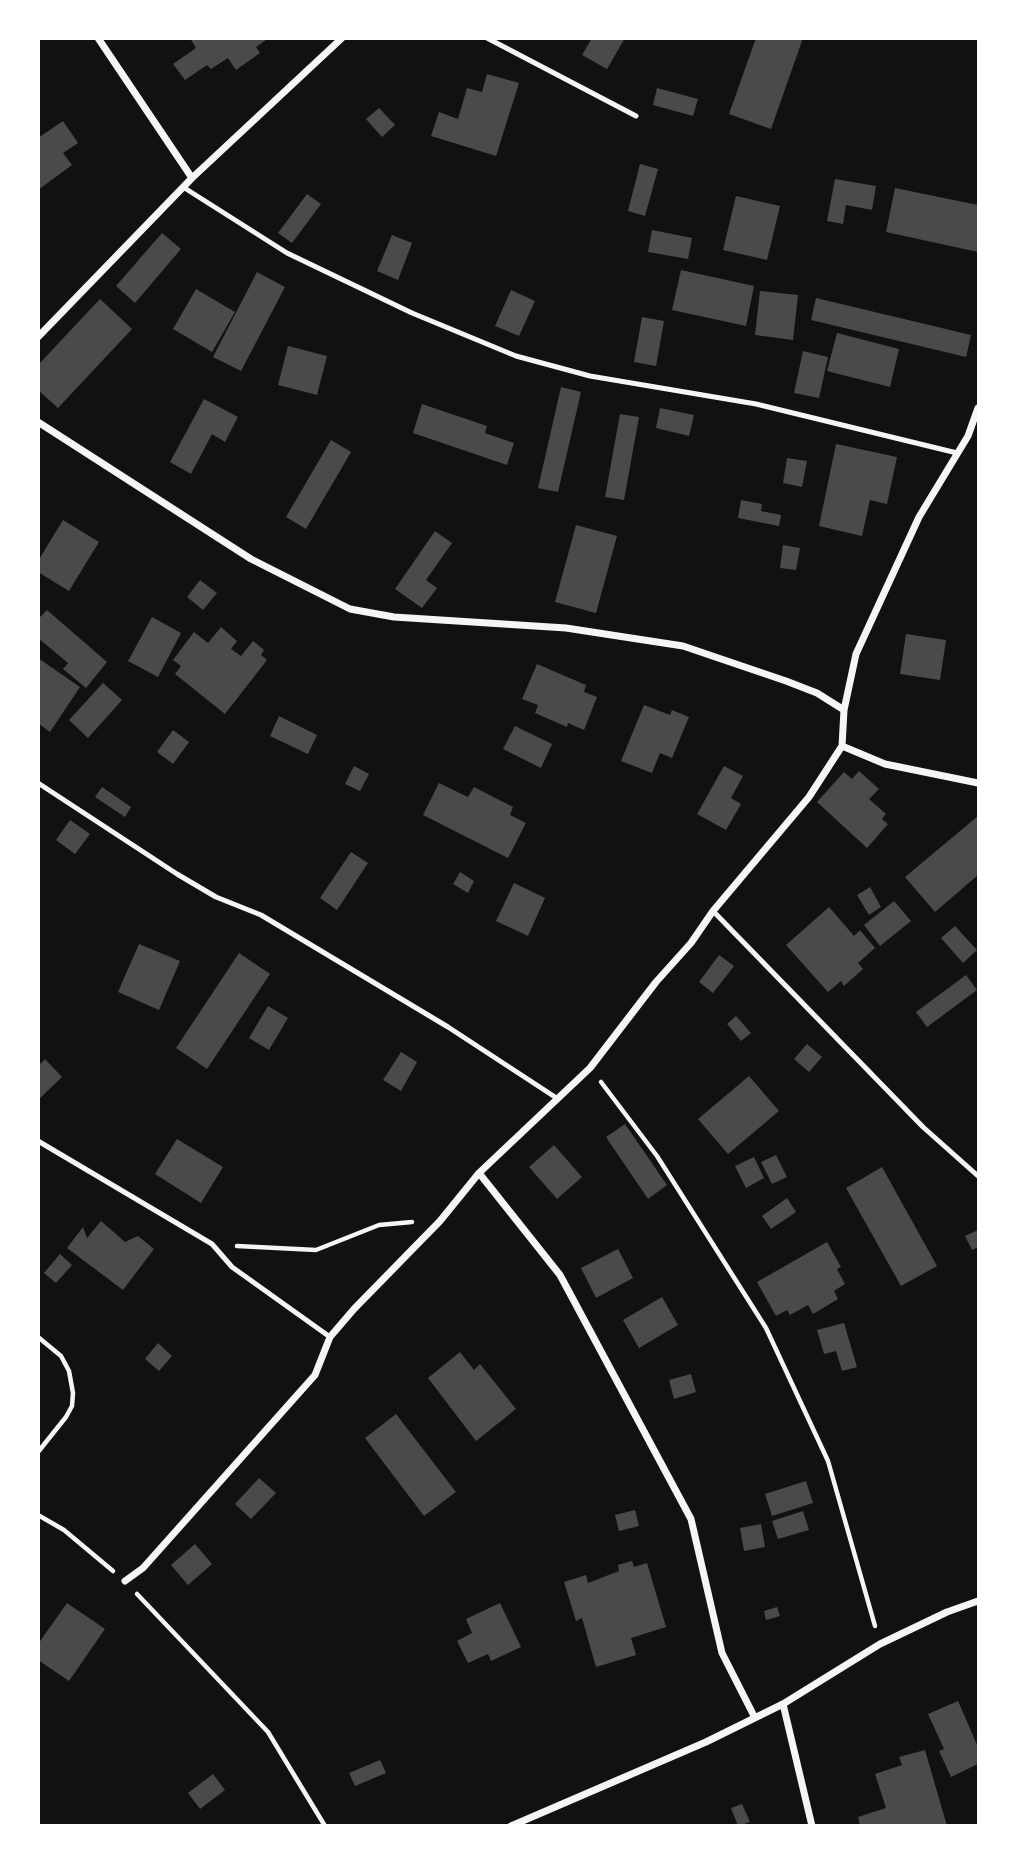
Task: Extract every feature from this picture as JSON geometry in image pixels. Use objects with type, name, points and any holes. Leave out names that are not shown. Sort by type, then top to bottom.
[{"type":"street","points":[[98,38],[192,178]]},
{"type":"street","points":[[38,337],[192,178],[342,38]]},
{"type":"street","points":[[125,1581],[143,1568],[315,1375],[330,1338],[440,1221],[479,1173],[555,1097],[590,1068],[656,982],[691,943],[712,911],[809,797],[842,746],[844,710],[856,654],[919,517],[968,436],[978,408]]},
{"type":"street","points":[[38,422],[251,559],[350,609],[444,621],[566,628],[670,644],[746,665],[817,693],[844,710]]},
{"type":"street","points":[[968,436],[978,434]]},
{"type":"street","points":[[842,746],[886,764],[978,783]]},
{"type":"street","points":[[479,1173],[560,1275],[691,1519],[722,1653],[755,1718]]},
{"type":"street","points":[[511,1825],[755,1718],[880,1644],[947,1612],[978,1601]]},
{"type":"street","points":[[783,1703],[812,1825]]},
{"type":"lane","points":[[487,38],[636,116]]},
{"type":"lane","points":[[183,187],[287,253],[412,313],[516,356],[590,376],[756,404],[957,453]]},
{"type":"lane","points":[[38,783],[177,874],[216,897],[261,915],[448,1027],[555,1097]]},
{"type":"lane","points":[[712,911],[923,1127],[978,1176]]},
{"type":"lane","points":[[38,1141],[212,1244],[232,1267],[330,1338]]},
{"type":"path","points":[[590,1068],[657,1156],[766,1328],[828,1461],[880,1644]]},
{"type":"path","points":[[212,1244],[316,1250],[379,1225],[440,1221]]},
{"type":"path","points":[[38,1337],[61,1356],[69,1371],[73,1394],[72,1406],[66,1417],[38,1452]]},
{"type":"path","points":[[38,1515],[64,1530],[125,1581],[268,1732],[325,1825]]},
{"type":"building","points":[[190,38],[269,38],[256,47],[260,53],[236,70],[228,58],[211,69],[207,65],[185,80],[173,64],[196,48]]},
{"type":"building","points":[[592,38],[625,38],[607,69],[582,55]]},
{"type":"building","points":[[756,38],[803,38],[771,129],[729,114]]},
{"type":"building","points":[[487,74],[519,83],[496,156],[431,136],[439,112],[458,119],[467,88],[482,92]]},
{"type":"building","points":[[657,88],[698,99],[693,116],[653,105]]},
{"type":"building","points":[[379,108],[395,125],[382,137],[366,119]]},
{"type":"building","points":[[63,121],[78,143],[63,153],[72,165],[38,190],[38,138]]},
{"type":"building","points":[[640,164],[658,169],[645,216],[628,211]]},
{"type":"building","points":[[835,179],[876,186],[872,210],[846,205],[843,224],[827,221]]},
{"type":"building","points":[[895,188],[978,205],[978,252],[886,232]]},
{"type":"building","points":[[307,194],[321,204],[292,243],[278,233]]},
{"type":"building","points":[[736,196],[780,206],[767,260],[723,250]]},
{"type":"building","points":[[652,230],[692,238],[688,259],[648,252]]},
{"type":"building","points":[[162,233],[181,249],[135,303],[116,286]]},
{"type":"building","points":[[392,235],[412,243],[398,280],[377,271]]},
{"type":"building","points":[[681,270],[754,286],[746,326],[672,310]]},
{"type":"building","points":[[257,272],[285,287],[241,371],[213,357]]},
{"type":"building","points":[[196,289],[235,312],[212,352],[173,329]]},
{"type":"building","points":[[511,290],[535,301],[519,336],[495,326]]},
{"type":"building","points":[[760,291],[798,295],[793,340],[755,335]]},
{"type":"building","points":[[816,298],[971,335],[966,357],[811,320]]},
{"type":"building","points":[[100,299],[132,329],[58,408],[38,390],[38,365]]},
{"type":"building","points":[[642,317],[664,321],[656,366],[634,362]]},
{"type":"building","points":[[837,333],[899,349],[890,387],[827,371]]},
{"type":"building","points":[[288,346],[327,356],[317,395],[278,385]]},
{"type":"building","points":[[803,351],[828,357],[819,398],[794,393]]},
{"type":"building","points":[[561,387],[581,392],[558,492],[538,488]]},
{"type":"building","points":[[204,399],[238,417],[225,442],[212,434],[191,474],[170,462]]},
{"type":"building","points":[[422,404],[487,426],[485,433],[514,443],[507,465],[413,433]]},
{"type":"building","points":[[660,408],[694,415],[689,436],[656,428]]},
{"type":"building","points":[[620,414],[639,417],[624,500],[605,497]]},
{"type":"building","points":[[331,440],[351,452],[306,529],[286,517]]},
{"type":"building","points":[[836,444],[897,457],[887,504],[870,500],[862,536],[819,526]]},
{"type":"building","points":[[787,458],[807,461],[802,487],[783,483]]},
{"type":"building","points":[[741,500],[762,504],[761,511],[781,515],[779,526],[738,518]]},
{"type":"building","points":[[63,520],[99,542],[69,591],[38,572],[38,561]]},
{"type":"building","points":[[576,525],[617,536],[596,613],[555,602]]},
{"type":"building","points":[[435,531],[452,543],[426,580],[437,588],[422,608],[395,589]]},
{"type":"building","points":[[783,545],[800,548],[796,570],[780,568]]},
{"type":"building","points":[[200,580],[217,593],[203,610],[187,597]]},
{"type":"building","points":[[47,610],[107,662],[86,688],[63,669],[68,663],[38,638],[38,619]]},
{"type":"building","points":[[152,617],[181,633],[158,677],[128,661]]},
{"type":"building","points":[[221,627],[237,641],[231,649],[241,656],[253,641],[264,650],[261,655],[267,660],[225,714],[175,674],[181,666],[173,660],[194,632],[208,643]]},
{"type":"building","points":[[906,634],[946,640],[940,680],[900,674]]},
{"type":"building","points":[[38,658],[80,687],[50,732],[38,723]]},
{"type":"building","points":[[537,664],[586,685],[584,692],[597,697],[584,730],[568,723],[567,727],[535,713],[538,705],[522,699]]},
{"type":"building","points":[[103,683],[122,700],[88,738],[69,720]]},
{"type":"building","points":[[644,705],[670,715],[672,710],[689,717],[672,758],[660,753],[652,773],[621,761]]},
{"type":"building","points":[[279,716],[317,735],[308,754],[270,736]]},
{"type":"building","points":[[515,726],[552,744],[541,768],[503,749]]},
{"type":"building","points":[[173,730],[189,742],[173,764],[157,752]]},
{"type":"building","points":[[354,766],[369,774],[360,791],[345,784]]},
{"type":"building","points":[[724,766],[743,776],[731,798],[741,804],[726,830],[697,814]]},
{"type":"building","points":[[859,771],[879,789],[869,799],[886,814],[882,819],[888,824],[867,848],[817,802],[844,772],[852,779]]},
{"type":"building","points":[[439,783],[468,797],[474,787],[513,807],[510,815],[526,823],[508,858],[423,815]]},
{"type":"building","points":[[102,787],[131,807],[125,817],[95,797]]},
{"type":"building","points":[[978,816],[978,875],[935,912],[905,877]]},
{"type":"building","points":[[70,820],[90,834],[75,854],[56,840]]},
{"type":"building","points":[[351,852],[368,863],[337,910],[320,898]]},
{"type":"building","points":[[460,872],[474,881],[468,893],[453,884]]},
{"type":"building","points":[[514,883],[545,898],[528,936],[496,921]]},
{"type":"building","points":[[870,887],[881,907],[869,915],[857,895]]},
{"type":"building","points":[[894,901],[911,921],[880,946],[864,925]]},
{"type":"building","points":[[829,907],[854,936],[860,930],[875,948],[858,963],[863,969],[844,986],[841,981],[828,992],[786,945]]},
{"type":"building","points":[[955,926],[977,950],[963,963],[941,938]]},
{"type":"building","points":[[139,944],[180,961],[159,1010],[118,992]]},
{"type":"building","points":[[239,953],[270,974],[207,1069],[176,1048]]},
{"type":"building","points":[[719,955],[734,966],[713,993],[699,982]]},
{"type":"building","points":[[966,975],[977,990],[927,1027],[916,1012]]},
{"type":"building","points":[[268,1006],[288,1018],[269,1050],[249,1038]]},
{"type":"building","points":[[736,1016],[751,1033],[741,1041],[727,1024]]},
{"type":"building","points":[[807,1044],[822,1057],[809,1072],[794,1059]]},
{"type":"building","points":[[401,1052],[417,1062],[401,1091],[383,1080]]},
{"type":"building","points":[[45,1059],[62,1077],[38,1100],[38,1066]]},
{"type":"building","points":[[749,1076],[779,1111],[728,1154],[698,1119]]},
{"type":"building","points":[[625,1124],[667,1185],[648,1199],[606,1137]]},
{"type":"building","points":[[177,1139],[223,1167],[201,1203],[155,1174]]},
{"type":"building","points":[[554,1145],[582,1177],[557,1199],[529,1167]]},
{"type":"building","points":[[776,1155],[787,1177],[772,1184],[761,1162]]},
{"type":"building","points":[[754,1157],[764,1178],[746,1188],[735,1166]]},
{"type":"building","points":[[882,1167],[937,1266],[901,1286],[846,1188]]},
{"type":"building","points":[[787,1198],[796,1212],[771,1229],[762,1216]]},
{"type":"building","points":[[101,1221],[125,1242],[138,1236],[154,1249],[123,1290],[67,1248],[83,1227],[87,1238]]},
{"type":"building","points":[[978,1230],[978,1247],[972,1250],[965,1236]]},
{"type":"building","points":[[827,1242],[841,1267],[837,1269],[845,1284],[834,1291],[838,1299],[813,1314],[808,1305],[790,1315],[787,1310],[776,1316],[757,1282]]},
{"type":"building","points":[[618,1249],[633,1278],[596,1298],[581,1268]]},
{"type":"building","points":[[60,1254],[72,1265],[56,1283],[44,1273]]},
{"type":"building","points":[[662,1297],[678,1325],[639,1348],[623,1320]]},
{"type":"building","points":[[844,1323],[857,1367],[842,1371],[836,1351],[824,1354],[817,1330]]},
{"type":"building","points":[[158,1343],[172,1356],[159,1371],[145,1359]]},
{"type":"building","points":[[460,1352],[474,1370],[480,1364],[516,1409],[476,1441],[428,1378]]},
{"type":"building","points":[[691,1374],[696,1392],[674,1399],[669,1380]]},
{"type":"building","points":[[396,1414],[456,1492],[424,1516],[365,1438]]},
{"type":"building","points":[[259,1478],[276,1493],[251,1519],[235,1504]]},
{"type":"building","points":[[806,1481],[813,1503],[772,1516],[765,1494]]},
{"type":"building","points":[[635,1510],[639,1526],[619,1531],[615,1515]]},
{"type":"building","points":[[803,1511],[809,1530],[778,1539],[772,1521]]},
{"type":"building","points":[[761,1524],[765,1547],[744,1551],[740,1528]]},
{"type":"building","points":[[195,1544],[212,1564],[188,1585],[171,1565]]},
{"type":"building","points":[[632,1561],[634,1567],[647,1563],[666,1627],[631,1638],[636,1655],[596,1667],[582,1618],[576,1621],[564,1582],[586,1575],[588,1583],[619,1571],[618,1565]]},
{"type":"building","points":[[67,1603],[105,1629],[69,1681],[38,1660],[38,1644]]},
{"type":"building","points":[[500,1603],[521,1647],[491,1661],[488,1654],[468,1663],[457,1641],[472,1633],[466,1619]]},
{"type":"building","points":[[777,1607],[780,1616],[766,1620],[764,1611]]},
{"type":"building","points":[[958,1701],[978,1747],[978,1764],[951,1777],[939,1751],[944,1749],[928,1714]]},
{"type":"building","points":[[925,1750],[947,1826],[860,1826],[858,1817],[886,1808],[875,1774],[902,1765],[899,1757]]},
{"type":"building","points":[[380,1760],[386,1773],[355,1786],[349,1773]]},
{"type":"building","points":[[213,1774],[225,1790],[200,1809],[188,1793]]},
{"type":"building","points":[[742,1804],[750,1822],[738,1826],[731,1808]]}]
